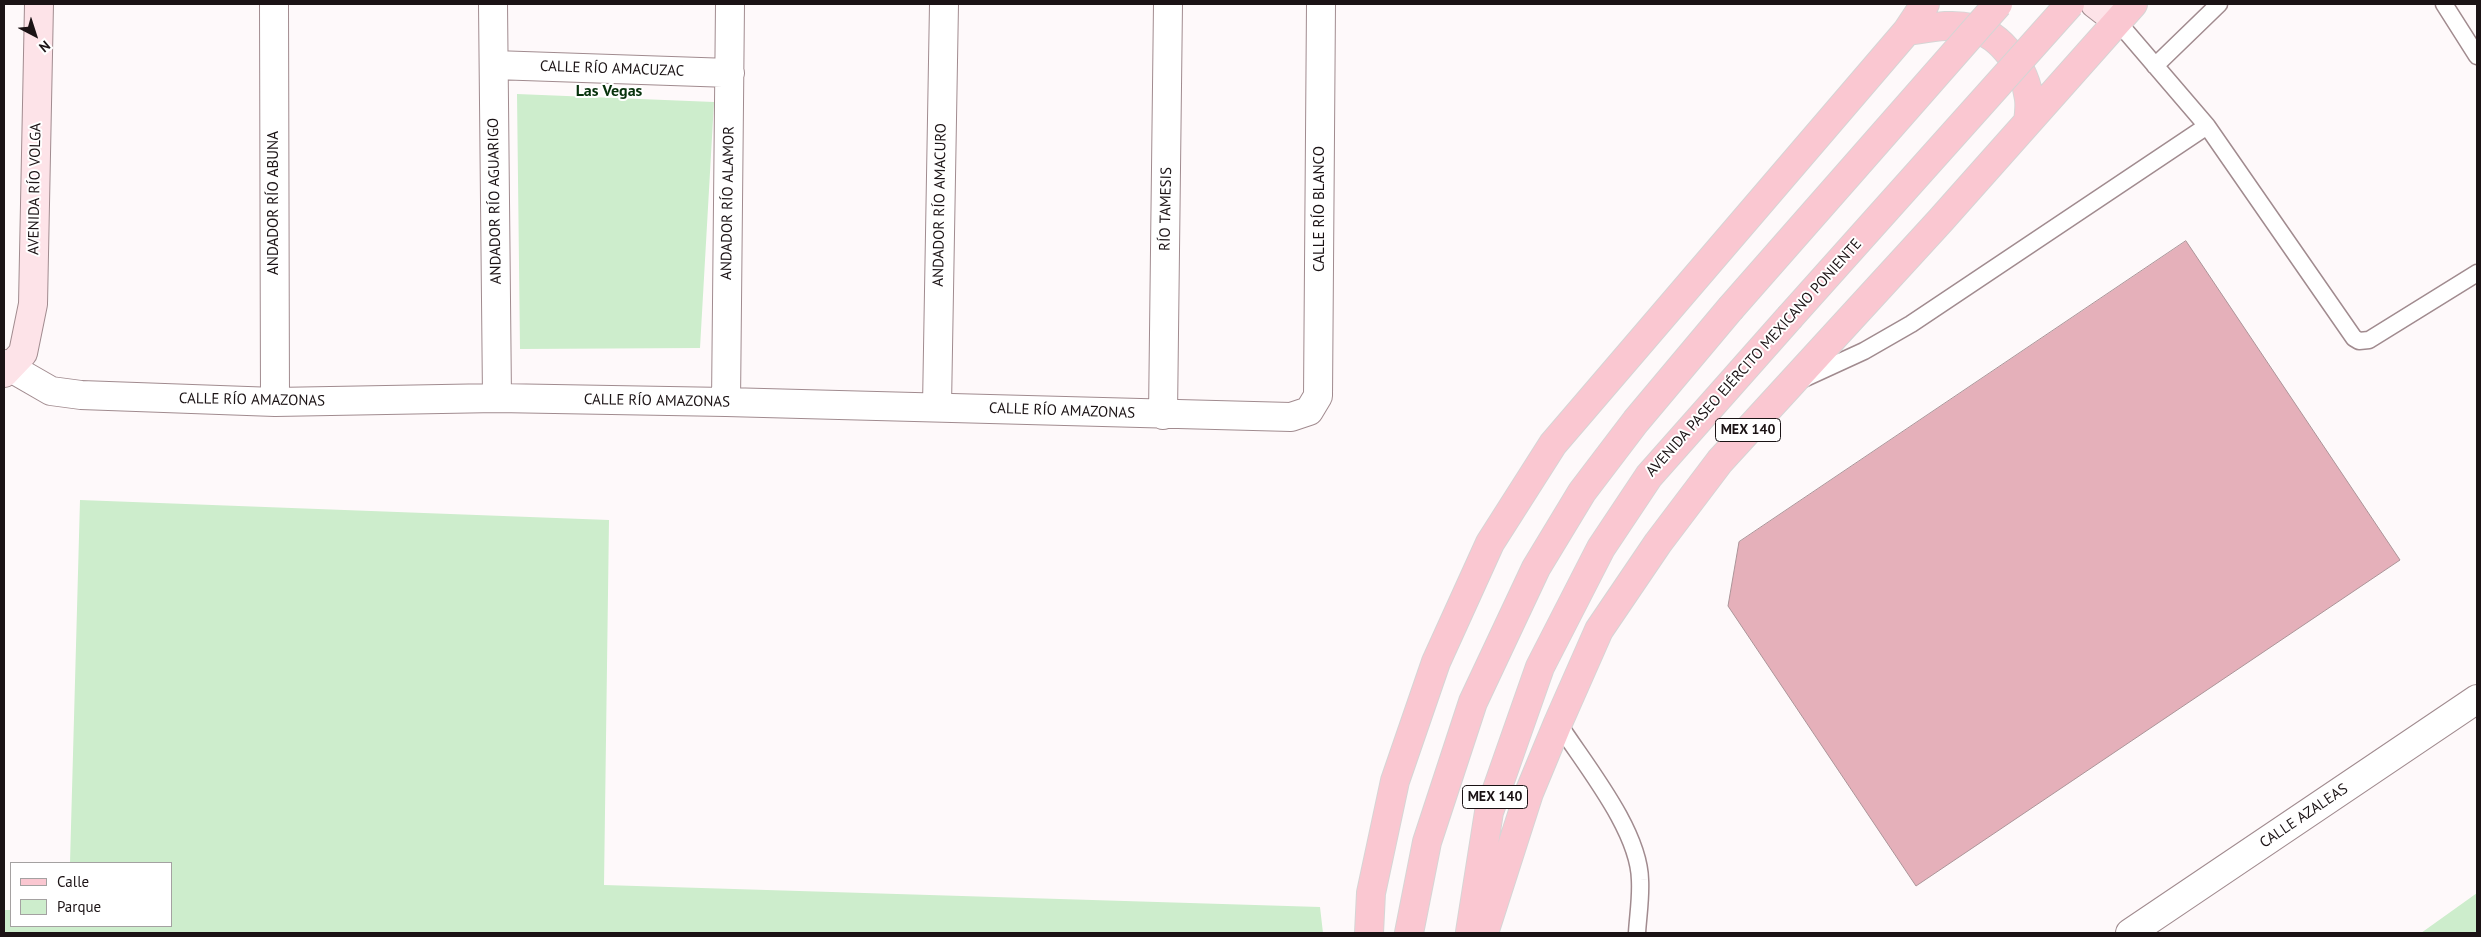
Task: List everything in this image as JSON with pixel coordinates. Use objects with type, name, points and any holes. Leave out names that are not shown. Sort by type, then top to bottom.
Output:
[{"type":"main road","name":"MEX 140","points":[[1409,933],[1427,842],[1473,702],[1536,568],[1582,492],[1636,420],[1736,302],[1998,4]]},
{"type":"main road","name":"AVENIDA PASEO EJÉRCITO MEXICANO PONIENTE","points":[[1470,933],[1490,812],[1540,667],[1601,548],[1649,476],[2070,4]]},
{"type":"main road","points":[[1369,933],[1370,893],[1395,781],[1436,662],[1490,543],[1553,444],[1918,12],[1952,25],[1974,28],[1996,40],[2011,57],[2023,77],[2029,99],[2028,122]]},
{"type":"main road","name":"MEX 140","points":[[1484,933],[1529,793],[1599,630],[1658,543],[1720,461],[2028,122],[2125,12]]},
{"type":"street","name":"AVENIDA RÍO VOLGA","points":[[6,369],[23,353],[33,304],[39,4]]},
{"type":"street","name":"ANDADOR RÍO ABUNA","points":[[274,4],[275,402]]},
{"type":"street","name":"ANDADOR RÍO AGUARIGO","points":[[494,4],[497,398]]},
{"type":"street","name":"ANDADOR RÍO ALAMOR","points":[[726,402],[730,4]]},
{"type":"street","name":"ANDADOR RÍO AMACURO","points":[[937,406],[944,4]]},
{"type":"street","name":"RÍO TAMESIS","points":[[1163,415],[1168,4]]},
{"type":"street","name":"CALLE RÍO BLANCO","points":[[1308,411],[1318,396],[1321,4]]},
{"type":"street","points":[[2095,4],[2125,12]]},
{"type":"street","name":"CALLE RÍO AMACUZAC","points":[[494,65],[730,74]]},
{"type":"street","name":"CALLE RÍO AMAZONAS","points":[[6,369],[51,391],[74,394],[275,402],[497,398],[937,406],[1163,415],[1291,417],[1308,411]]},
{"type":"street","name":"CALLE AZALEAS","points":[[2130,933],[2477,699]]},
{"type":"lane","points":[[2155,66],[2219,4]]},
{"type":"lane","points":[[2444,4],[2477,56]]},
{"type":"lane","points":[[2125,12],[2155,66],[2207,126],[2354,338],[2359,341],[2369,340],[2477,273]]},
{"type":"lane","points":[[1789,385],[1864,351],[1911,324],[2207,126]]},
{"type":"lane","points":[[1558,723],[1613,806],[1632,842],[1640,878],[1637,933]]},
{"type":"green space","points":[[517,94],[714,102],[700,348],[520,349]]},
{"type":"green space","points":[[80,500],[609,520],[604,885],[1320,907],[1323,933],[4,933],[4,910],[10,910],[10,927],[172,927],[172,862],[70,862]]},
{"type":"green space","points":[[2477,893],[2477,933],[2421,933]]},
{"type":"building","points":[[2186,241],[2400,560],[1916,886],[1728,606],[1739,542]]},
{"type":"district","name":"Las Vegas","points":[[609,91]]}]
